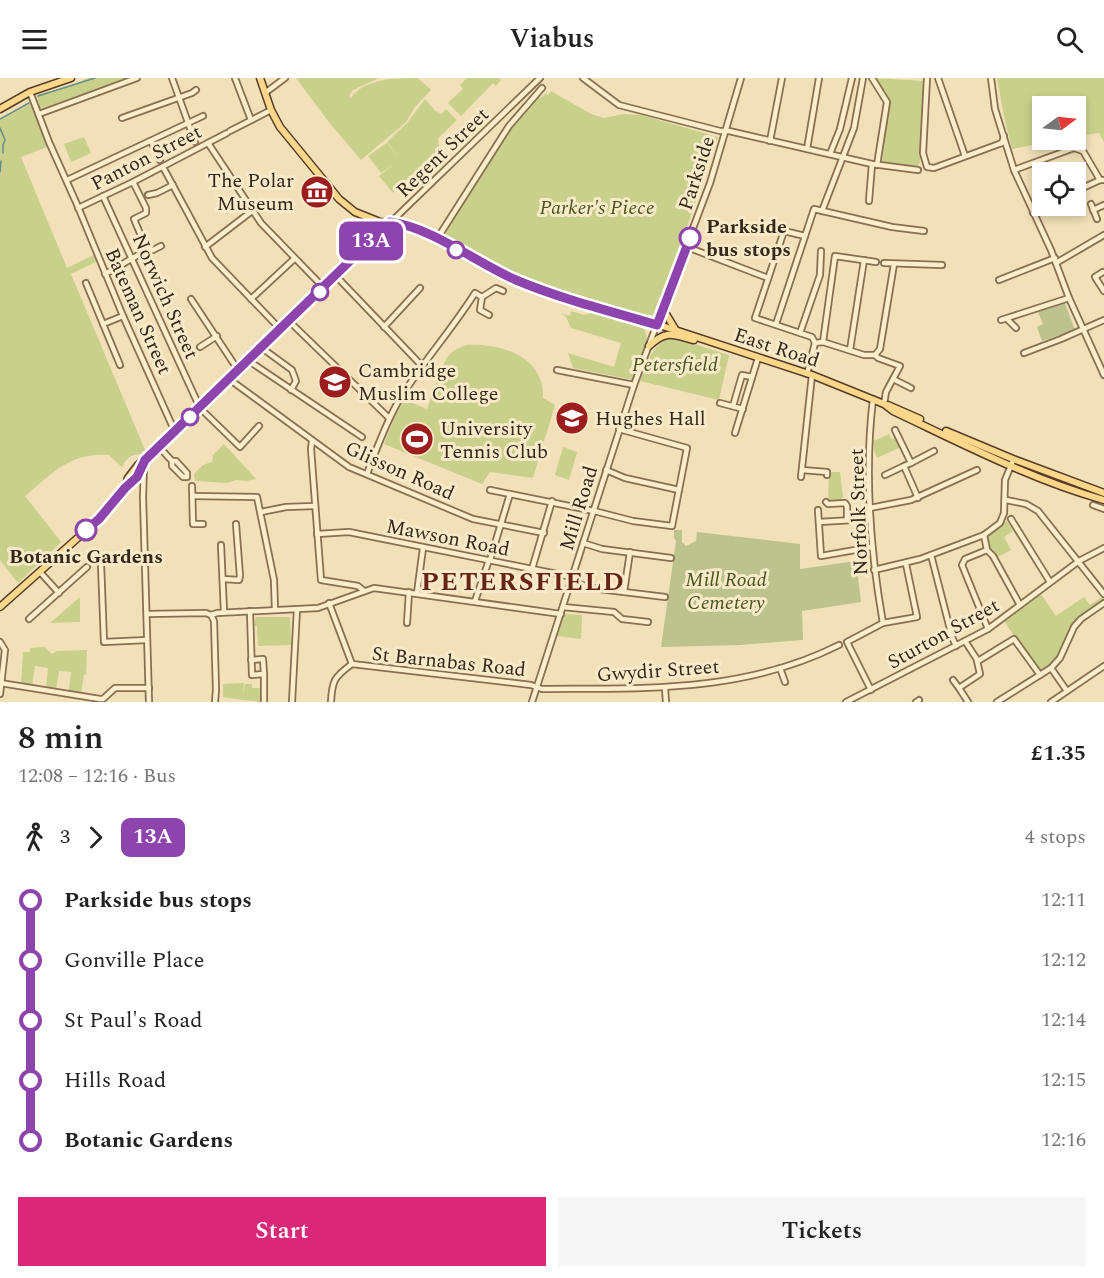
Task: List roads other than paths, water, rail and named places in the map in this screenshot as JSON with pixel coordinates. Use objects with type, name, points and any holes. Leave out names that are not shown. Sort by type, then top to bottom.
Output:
[{"type":"main road","points":[[0,109],[30,92],[70,78]]},
{"type":"main road","name":"East Road","points":[[260,78],[271,110],[285,135],[339,199],[355,212],[380,222],[404,225],[437,239],[523,283],[809,374],[885,404],[893,411],[1085,494],[1104,500]]},
{"type":"main road","points":[[0,607],[99,519],[142,472],[159,447],[290,322],[390,222]]},
{"type":"main road","points":[[663,309],[675,330]]},
{"type":"main road","points":[[649,346],[659,337],[670,334],[707,341]]},
{"type":"main road","name":"East Road","points":[[1013,461],[1104,493]]},
{"type":"main road","points":[[125,488],[132,472],[142,472]]},
{"type":"street","points":[[39,114],[137,78]]},
{"type":"street","points":[[172,78],[195,142]]},
{"type":"street","points":[[235,78],[251,120]]},
{"type":"street","points":[[265,93],[285,78]]},
{"type":"street","name":"Regent Street","points":[[390,222],[540,78]]},
{"type":"street","points":[[583,78],[619,105],[842,158],[918,170]]},
{"type":"street","name":"Parkside","points":[[657,325],[710,183],[741,78]]},
{"type":"street","points":[[770,141],[782,78]]},
{"type":"street","points":[[807,149],[819,78]]},
{"type":"street","points":[[830,154],[840,129],[852,78]]},
{"type":"street","points":[[822,211],[854,128],[863,78]]},
{"type":"street","points":[[869,201],[887,102],[872,78]]},
{"type":"street","points":[[927,78],[923,153],[927,167],[934,168],[1002,142],[1004,136]]},
{"type":"street","points":[[938,78],[965,156]]},
{"type":"street","points":[[991,78],[994,103],[1014,170],[1032,211]]},
{"type":"street","points":[[437,239],[509,126],[542,88]]},
{"type":"street","points":[[122,118],[196,90]]},
{"type":"street","name":"Bateman Street","points":[[30,92],[105,274],[175,432]]},
{"type":"street","name":"Panton Street","points":[[78,208],[163,167],[271,110]]},
{"type":"street","points":[[67,180],[203,116]]},
{"type":"street","points":[[151,141],[160,160]]},
{"type":"street","points":[[208,143],[252,211],[294,259],[324,288]]},
{"type":"street","points":[[1014,170],[1074,148],[1081,149],[1101,180],[1086,187]]},
{"type":"street","points":[[163,167],[205,247],[221,268],[281,330]]},
{"type":"street","points":[[133,182],[146,208],[146,213],[134,219],[134,222],[147,250]]},
{"type":"street","points":[[148,195],[173,185]]},
{"type":"street","name":"Norwich Street","points":[[103,196],[200,408]]},
{"type":"street","points":[[1097,219],[1092,207],[1104,205]]},
{"type":"street","points":[[776,324],[814,209],[892,227],[924,231]]},
{"type":"street","points":[[205,247],[252,211]]},
{"type":"street","points":[[1034,216],[1104,375]]},
{"type":"street","points":[[801,477],[809,374],[815,343],[812,337],[755,318],[784,231],[805,236]]},
{"type":"street","points":[[999,280],[1055,260],[1104,235]]},
{"type":"street","points":[[105,274],[132,257],[161,246]]},
{"type":"street","points":[[687,247],[768,278]]},
{"type":"street","points":[[800,333],[820,275],[821,252]]},
{"type":"street","points":[[823,340],[835,256],[876,262]]},
{"type":"street","points":[[251,299],[294,259]]},
{"type":"street","points":[[850,350],[864,261]]},
{"type":"street","points":[[885,263],[942,265]]},
{"type":"street","points":[[875,355],[880,349],[894,264]]},
{"type":"street","points":[[1103,272],[1095,277],[1104,291]]},
{"type":"street","points":[[336,276],[422,366]]},
{"type":"street","points":[[86,283],[120,365]]},
{"type":"street","points":[[384,327],[420,288]]},
{"type":"street","points":[[489,315],[480,310],[482,297],[496,288],[503,291]]},
{"type":"street","points":[[367,474],[389,418],[422,366],[475,293],[482,297]]},
{"type":"street","points":[[1001,320],[1069,298]]},
{"type":"street","points":[[192,299],[238,370]]},
{"type":"street","points":[[103,324],[123,316]]},
{"type":"street","points":[[1007,318],[1016,328]]},
{"type":"street","points":[[1024,353],[1104,320]]},
{"type":"street","points":[[290,322],[389,418]]},
{"type":"street","name":"Mill Road","points":[[532,702],[619,429],[657,325]]},
{"type":"street","points":[[200,347],[217,336]]},
{"type":"street","points":[[815,343],[823,340],[864,355],[875,355],[900,366],[886,392],[885,404]]},
{"type":"street","points":[[262,348],[292,370],[296,381],[291,390]]},
{"type":"street","points":[[735,433],[758,358]]},
{"type":"street","points":[[249,361],[362,437]]},
{"type":"street","points":[[557,370],[634,385]]},
{"type":"street","points":[[733,406],[742,375],[752,378]]},
{"type":"street","name":"Glisson Road","points":[[229,379],[341,462],[473,519],[544,533]]},
{"type":"street","points":[[893,379],[911,388]]},
{"type":"street","name":"Norfolk Street","points":[[873,399],[869,461],[870,519],[874,570],[883,623]]},
{"type":"street","points":[[720,403],[743,409]]},
{"type":"street","points":[[200,408],[240,447],[259,426]]},
{"type":"street","points":[[490,489],[552,501],[633,521],[672,526],[687,448],[619,429]]},
{"type":"street","points":[[895,430],[911,463]]},
{"type":"street","points":[[312,441],[310,449],[321,580],[358,585],[364,591]]},
{"type":"street","points":[[159,447],[172,461]]},
{"type":"street","points":[[885,475],[934,451]]},
{"type":"street","points":[[874,570],[906,564],[984,535],[994,529],[1003,518],[1006,501],[1005,480],[1013,461]]},
{"type":"street","points":[[904,466],[918,498]]},
{"type":"street","points":[[606,470],[625,478],[680,490]]},
{"type":"street","points":[[802,470],[827,472],[827,475]]},
{"type":"street","points":[[870,508],[918,498],[977,470]]},
{"type":"street","points":[[142,472],[149,702]]},
{"type":"street","points":[[125,488],[132,484],[138,485],[143,497]]},
{"type":"street","points":[[192,486],[193,524],[203,524]]},
{"type":"street","points":[[475,601],[510,494]]},
{"type":"street","points":[[192,496],[257,497],[274,580],[275,610]]},
{"type":"street","points":[[532,569],[552,501]]},
{"type":"street","points":[[1006,501],[1026,504],[1038,511],[1104,594]]},
{"type":"street","points":[[826,502],[828,504],[845,503],[847,520]]},
{"type":"street","points":[[1093,505],[1104,509]]},
{"type":"street","points":[[261,512],[286,507],[315,506]]},
{"type":"street","points":[[818,510],[822,564]]},
{"type":"street","points":[[819,522],[870,519]]},
{"type":"street","points":[[1011,519],[1050,582]]},
{"type":"street","points":[[223,579],[239,580],[240,576],[236,524]]},
{"type":"street","name":"Mawson Road","points":[[317,534],[344,532],[532,569],[572,579],[591,588],[665,597]]},
{"type":"street","points":[[984,535],[987,550],[993,556],[1020,605]]},
{"type":"street","points":[[583,543],[602,549],[671,558]]},
{"type":"street","points":[[221,545],[224,612]]},
{"type":"street","points":[[821,555],[872,547]]},
{"type":"street","points":[[417,593],[423,548]]},
{"type":"street","name":"Sturton Street","points":[[846,702],[988,629],[1078,561],[1104,548]]},
{"type":"street","points":[[987,550],[962,561],[962,565],[988,629]]},
{"type":"street","points":[[624,592],[630,552]]},
{"type":"street","points":[[931,555],[956,646]]},
{"type":"street","points":[[102,564],[104,642],[147,640]]},
{"type":"street","points":[[872,690],[847,642],[883,623],[917,617],[906,564]]},
{"type":"street","points":[[28,619],[87,567]]},
{"type":"street","points":[[40,572],[59,593]]},
{"type":"street","points":[[147,614],[210,614],[318,608],[374,588],[561,614]]},
{"type":"street","points":[[407,623],[410,592]]},
{"type":"street","name":"St Barnabas Road","points":[[329,603],[352,664],[537,687]]},
{"type":"street","points":[[997,702],[1051,668],[1060,658],[1074,627],[1081,619],[1104,603]]},
{"type":"street","points":[[563,607],[614,612],[621,621],[648,622]]},
{"type":"street","points":[[292,702],[297,609]]},
{"type":"street","points":[[250,611],[252,675],[264,674]]},
{"type":"street","points":[[210,614],[214,621],[215,702]]},
{"type":"street","points":[[977,660],[981,660],[1014,639],[1040,675]]},
{"type":"street","points":[[959,688],[980,674],[977,660],[965,641]]},
{"type":"street","points":[[0,642],[2,647],[0,694]]},
{"type":"street","name":"Gwydir Street","points":[[537,687],[626,690],[665,688],[737,679],[807,660],[839,645]]},
{"type":"street","points":[[251,660],[263,659],[264,702]]},
{"type":"street","points":[[331,702],[336,676],[352,664]]},
{"type":"street","points":[[1051,702],[1104,666]]},
{"type":"street","points":[[780,668],[785,682]]},
{"type":"street","points":[[1051,668],[1066,691]]},
{"type":"street","points":[[954,680],[968,702]]},
{"type":"street","points":[[1,683],[100,699],[104,699],[115,688],[148,688]]},
{"type":"street","points":[[665,688],[666,702]]},
{"type":"waterway","points":[[38,96],[95,78]]},
{"type":"waterway","points":[[0,119],[29,103]]},
{"type":"waterway","points":[[0,128],[5,140],[3,153]]},
{"type":"waterway","points":[[0,172],[1,161]]},
{"type":"place","name":"The Polar Museum","points":[[317,192]]},
{"type":"place","name":"Parkside bus stops","points":[[690,238]]},
{"type":"place","name":"Cambridge Muslim College","points":[[335,382]]},
{"type":"place","name":"Hughes Hall","points":[[572,418]]},
{"type":"place","name":"University Tennis Club","points":[[417,439]]},
{"type":"place","name":"Botanic Gardens","points":[[86,530]]},
{"type":"district","name":"PETERSFIELD","points":[[523,581]]},
{"type":"park label","name":"Parker's Piece","points":[[597,207]]},
{"type":"park label","name":"Petersfield","points":[[675,364]]},
{"type":"park label","name":"Mill Road Cemetery","points":[[726,590]]}]
